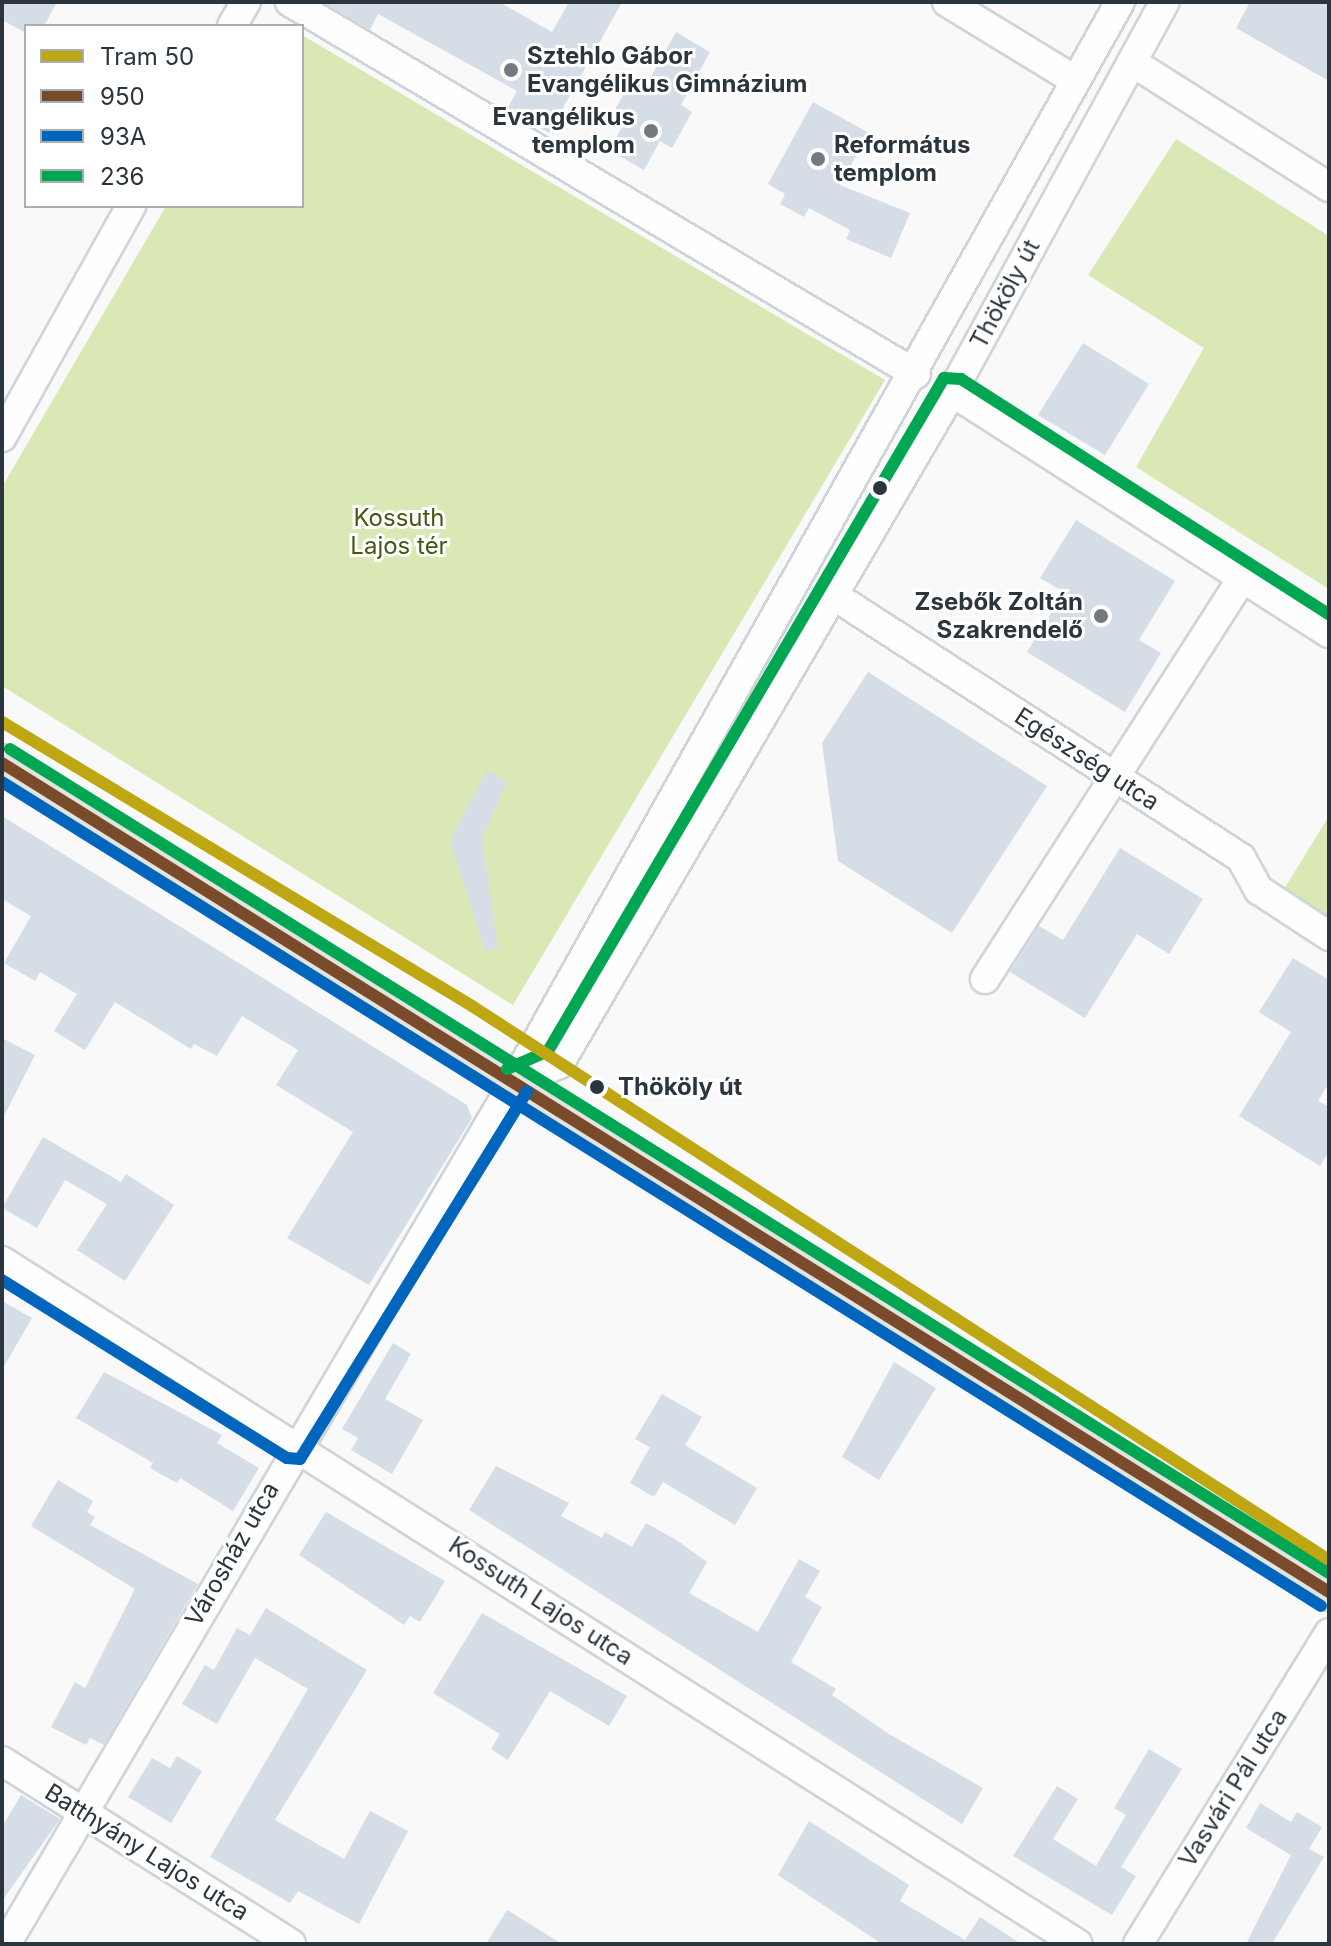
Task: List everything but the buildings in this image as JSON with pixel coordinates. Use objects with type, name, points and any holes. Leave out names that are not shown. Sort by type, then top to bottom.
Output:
[{"type":"main road","points":[[2,763],[1329,1592]]},
{"type":"street","points":[[233,24],[246,2]]},
{"type":"street","points":[[290,2],[916,374]]},
{"type":"street","points":[[947,2],[1075,80]]},
{"type":"street","name":"Thököly út","points":[[513,1084],[916,374],[1120,2]]},
{"type":"street","name":"Thököly út","points":[[513,1084],[559,1064],[952,392],[1165,2]]},
{"type":"street","points":[[1132,62],[1329,187]]},
{"type":"street","points":[[2,437],[130,208]]},
{"type":"street","points":[[952,392],[1329,633]]},
{"type":"street","points":[[985,979],[1242,578]]},
{"type":"street","name":"Egészség utca","points":[[833,595],[1114,778],[1246,849],[1259,890],[1329,936]]},
{"type":"street","points":[[617,898],[646,915]]},
{"type":"street","name":"Városház utca","points":[[6,1944],[295,1444],[513,1084]]},
{"type":"street","name":"Kossuth Lajos utca","points":[[2,1261],[295,1444],[1078,1944]]},
{"type":"street","name":"Vasvári Pál utca","points":[[1138,1944],[1329,1633]]},
{"type":"street","name":"Batthyány Lajos utca","points":[[2,1761],[291,1944]]},
{"type":"green space","name":"Kossuth Lajos tér","points":[[304,36],[885,380],[513,1005],[2,686],[2,487],[165,208],[304,208]]},
{"type":"green space","points":[[1176,139],[1329,236],[1329,589],[1136,467],[1204,348],[1088,275]]},
{"type":"green space","points":[[1329,816],[1329,919],[1284,889]]},
{"type":"tram line","name":"50","points":[[2,722],[472,1006],[1329,1560]]},
{"type":"transit line","name":"236","points":[[507,1069],[548,1051],[944,378],[961,379],[1329,614]]},
{"type":"transit line","name":"236","points":[[10,749],[1329,1573]]},
{"type":"transit line","name":"950","points":[[2,763],[1329,1592]]},
{"type":"transit line","name":"93A","points":[[2,782],[1321,1606]]},
{"type":"transit line","name":"93A","points":[[2,1280],[287,1458],[300,1459],[527,1092]]},
{"type":"place","name":"Sztehlo Gábor Evangélikus Gimnázium","points":[[511,70]]},
{"type":"place","name":"Evangélikus templom","points":[[651,131]]},
{"type":"place","name":"Református templom","points":[[818,159]]},
{"type":"place","name":"Zsebők Zoltán Szakrendelő","points":[[1101,616]]},
{"type":"place","name":"Thököly út","points":[[597,1087]]}]
